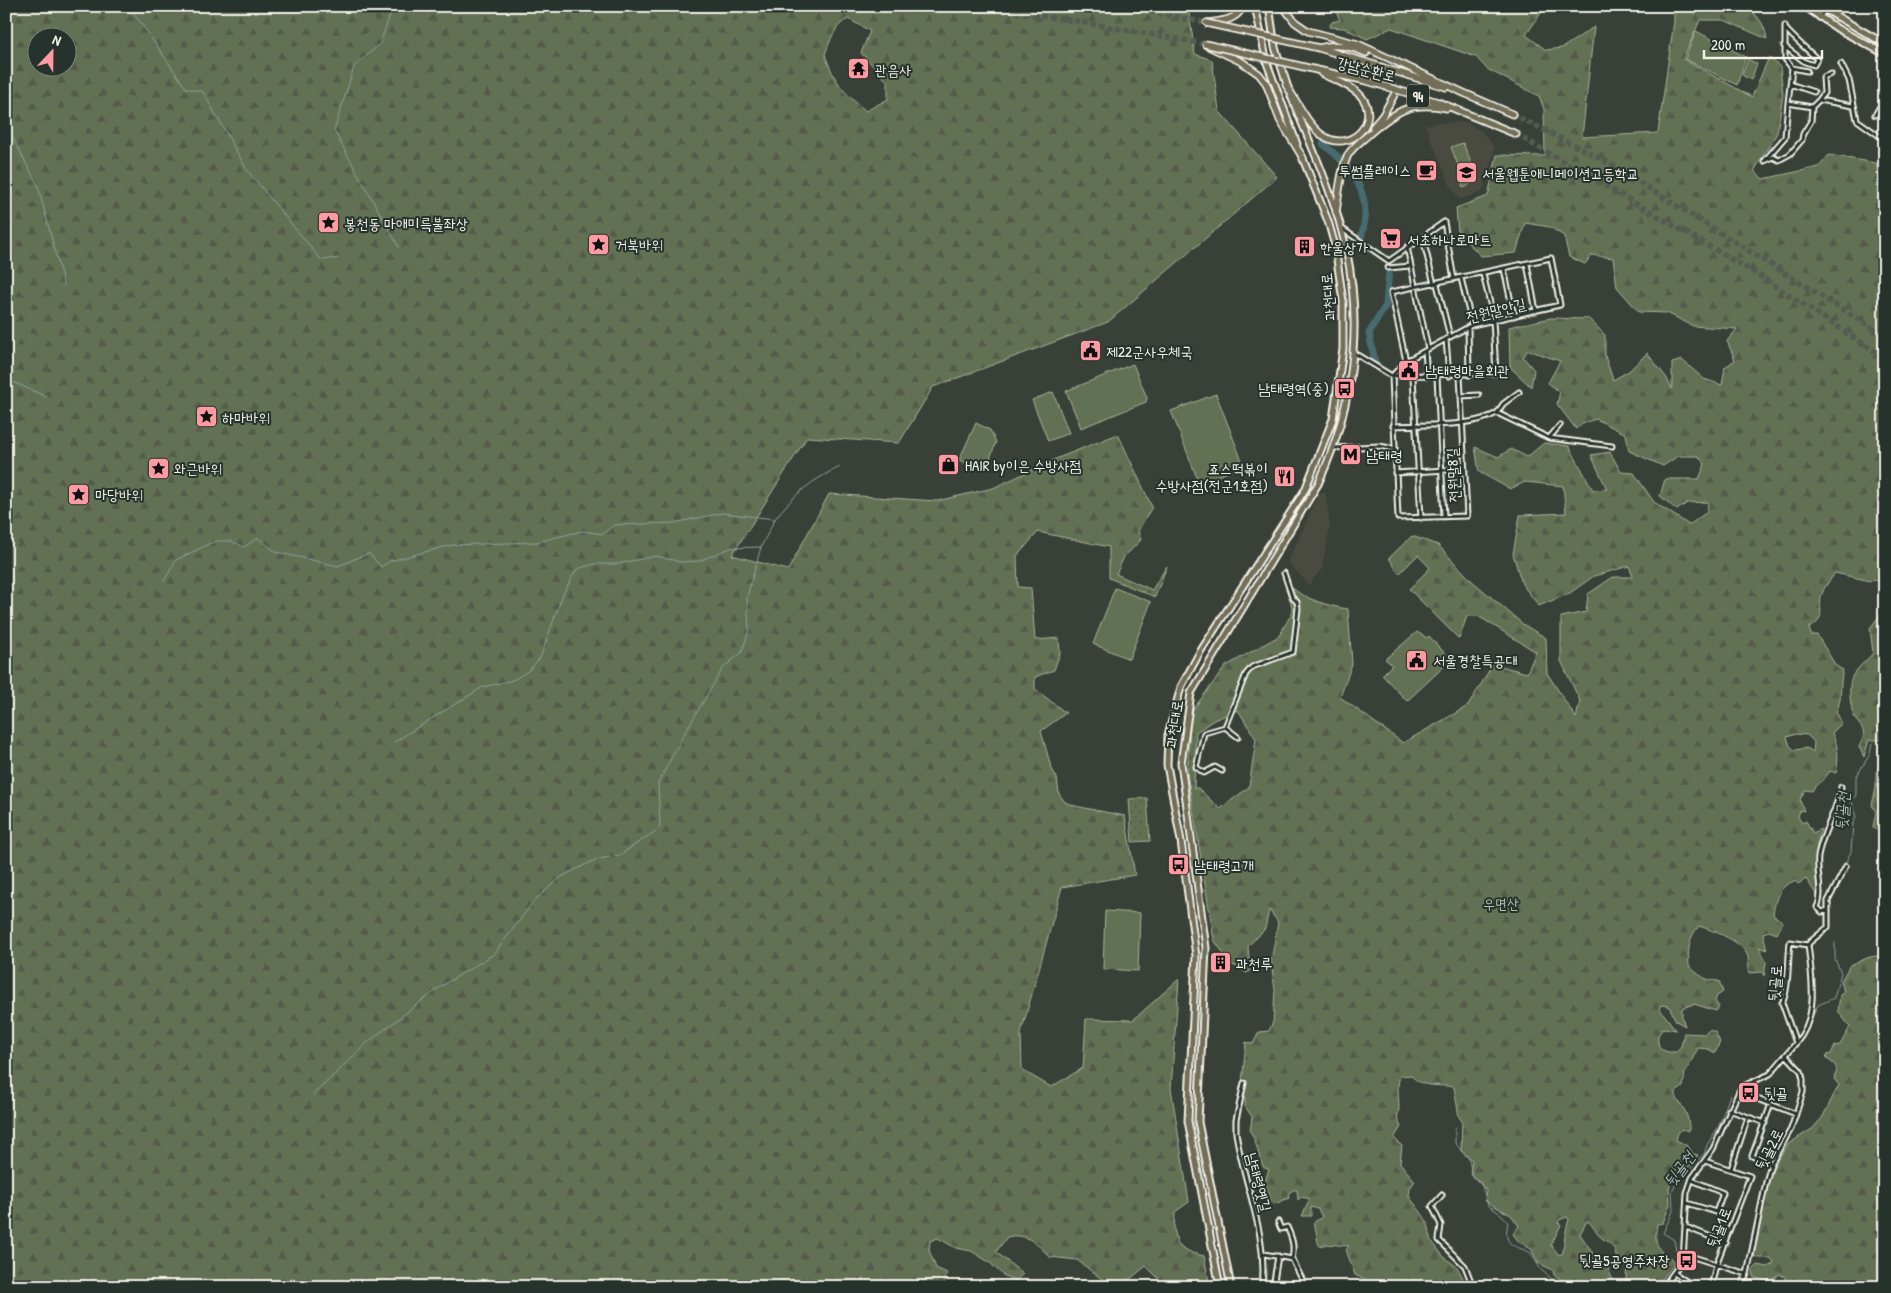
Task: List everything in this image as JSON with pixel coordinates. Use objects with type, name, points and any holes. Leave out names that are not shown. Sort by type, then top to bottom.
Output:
[{"type":"highway","name":"강남순환로","points":[[1243,6],[1239,14],[1231,19],[1206,23],[1319,48],[1466,94],[1512,114]]},
{"type":"highway","points":[[1283,6],[1295,22],[1308,30],[1358,44],[1466,94]]},
{"type":"highway","name":"강남순환로","points":[[1303,158],[1280,120],[1266,83],[1250,67],[1204,44],[1401,90],[1464,112],[1516,134]]},
{"type":"highway","points":[[1319,48],[1329,45],[1347,46],[1366,53]]},
{"type":"highway","points":[[1286,85],[1314,128],[1333,141],[1350,140],[1365,124],[1367,111],[1364,102],[1356,92],[1317,70]]},
{"type":"highway","points":[[1336,212],[1341,176],[1348,156],[1384,115],[1394,95]]},
{"type":"highway","points":[[1355,147],[1391,116],[1404,108],[1428,105],[1464,112]]},
{"type":"main road","name":"과천대로","points":[[1220,1287],[1188,1121],[1196,956],[1181,841],[1167,765],[1168,735],[1181,687],[1200,652],[1305,490],[1333,419],[1343,350],[1343,301],[1335,246],[1328,221],[1285,117],[1267,63],[1255,6]]},
{"type":"main road","name":"과천대로","points":[[1231,1287],[1198,1122],[1206,948],[1181,763],[1190,693],[1318,484],[1334,448],[1349,391],[1354,353],[1353,282],[1341,228],[1286,85],[1275,47],[1269,6]]},
{"type":"main road","points":[[1804,6],[1819,18],[1885,54]]},
{"type":"main road","points":[[1819,6],[1826,8],[1885,44]]},
{"type":"main road","points":[[1328,221],[1339,220]]},
{"type":"main road","points":[[1343,350],[1354,353]]},
{"type":"main road","points":[[1265,552],[1274,558]]},
{"type":"street","points":[[1787,6],[1792,8]]},
{"type":"street","points":[[1819,18],[1826,8]]},
{"type":"street","points":[[1784,46],[1805,62],[1814,65],[1816,59],[1807,48],[1797,42],[1785,27],[1784,46],[1785,59],[1792,68],[1807,71]]},
{"type":"street","points":[[1842,64],[1849,80],[1857,120],[1885,140]]},
{"type":"street","points":[[1792,68],[1785,137],[1764,162],[1773,157],[1779,160],[1798,147],[1811,121],[1812,107],[1824,93],[1823,77],[1831,74]]},
{"type":"street","points":[[1790,84],[1814,92]]},
{"type":"street","points":[[1875,115],[1885,98]]},
{"type":"street","points":[[1819,100],[1853,106]]},
{"type":"street","points":[[1788,103],[1812,107]]},
{"type":"street","points":[[1341,228],[1389,261],[1407,247],[1423,239],[1444,222],[1454,279]]},
{"type":"street","points":[[1423,239],[1448,338],[1449,376]]},
{"type":"street","points":[[1407,247],[1426,350],[1427,376]]},
{"type":"street","name":"전원말안길","points":[[1392,376],[1406,361],[1470,326],[1560,305],[1551,258],[1527,264]]},
{"type":"street","points":[[1406,361],[1391,292],[1415,289],[1527,264],[1536,311]]},
{"type":"street","points":[[1388,268],[1410,266]]},
{"type":"street","points":[[1504,269],[1514,316]]},
{"type":"street","points":[[1354,353],[1392,376],[1449,376],[1496,373],[1493,320],[1483,274]]},
{"type":"street","points":[[1461,278],[1470,326],[1469,375]]},
{"type":"street","name":"전원말8길","points":[[1444,517],[1467,516],[1460,375]]},
{"type":"street","points":[[1392,376],[1398,518],[1444,517],[1437,376]]},
{"type":"street","points":[[1413,377],[1421,518]]},
{"type":"street","points":[[1393,426],[1487,419],[1497,413],[1503,404],[1519,392]]},
{"type":"street","points":[[1460,396],[1479,395]]},
{"type":"street","points":[[1497,413],[1549,438],[1612,446]]},
{"type":"street","points":[[1549,438],[1560,425]]},
{"type":"street","points":[[1334,448],[1380,446],[1394,450]]},
{"type":"street","points":[[1395,472],[1464,469]]},
{"type":"street","points":[[1284,573],[1292,597],[1303,606]]},
{"type":"street","points":[[1225,727],[1246,674],[1252,667],[1293,652],[1297,602]]},
{"type":"street","points":[[1225,727],[1238,737]]},
{"type":"street","points":[[1222,771],[1215,766],[1204,773],[1196,767],[1204,732],[1225,727]]},
{"type":"street","points":[[1828,910],[1822,912],[1817,907],[1820,901],[1817,860],[1823,839],[1838,805],[1841,787]]},
{"type":"street","points":[[1662,1287],[1680,1267],[1684,1254],[1687,1203],[1692,1180],[1719,1136],[1729,1110],[1741,1087],[1770,1074],[1802,1035],[1812,1013],[1812,975],[1808,945],[1828,927],[1828,901],[1846,866]]},
{"type":"street","name":"뒷골로","points":[[1796,1042],[1782,1003],[1786,996],[1786,973],[1790,942],[1808,945]]},
{"type":"street","name":"뒷골2로","points":[[1741,1287],[1747,1274],[1771,1164],[1788,1135],[1802,1092],[1803,1079],[1801,1071],[1786,1055]]},
{"type":"street","name":"남태령옛길","points":[[1244,1083],[1236,1120],[1236,1133],[1257,1214],[1264,1254],[1262,1287]]},
{"type":"street","points":[[1739,1092],[1796,1114]]},
{"type":"street","points":[[1771,1104],[1752,1156],[1771,1164]]},
{"type":"street","points":[[1729,1110],[1764,1123]]},
{"type":"street","points":[[1705,1161],[1731,1169],[1748,1117]]},
{"type":"street","name":"뒷골1로","points":[[1711,1287],[1716,1265],[1750,1176],[1731,1169]]},
{"type":"street","points":[[1687,1203],[1716,1212],[1724,1193],[1692,1180]]},
{"type":"street","points":[[1442,1195],[1432,1206],[1440,1225],[1439,1240],[1465,1266],[1472,1284],[1477,1287]]},
{"type":"street","points":[[1278,1222],[1281,1229],[1287,1227],[1291,1236],[1294,1248],[1292,1259],[1306,1287]]},
{"type":"street","points":[[1686,1227],[1726,1243]]},
{"type":"street","points":[[1264,1254],[1292,1259]]},
{"type":"street","points":[[1684,1254],[1747,1274]]},
{"type":"street","points":[[1278,1256],[1274,1281],[1287,1283],[1287,1287]]},
{"type":"street","points":[[1674,1273],[1694,1287]]},
{"type":"shaded area","name":"서울웹툰애니메이션고등학교","points":[[1467,122],[1482,132],[1495,148],[1482,192],[1460,199],[1451,187],[1425,125]]},
{"type":"shaded area","points":[[1325,492],[1330,526],[1322,568],[1309,585],[1288,562],[1319,493]]},
{"type":"green space","points":[[6,6],[1188,6],[1195,54],[1212,60],[1219,111],[1277,177],[1108,322],[933,387],[899,443],[807,437],[732,555],[788,570],[829,494],[937,501],[993,488],[1058,458],[1118,434],[1152,507],[1138,531],[1141,540],[1124,557],[1116,574],[1152,590],[1167,566],[1155,597],[1109,578],[1109,547],[1038,532],[1017,556],[1018,587],[1031,588],[1035,640],[1059,638],[1060,653],[1054,670],[1035,677],[1035,689],[1066,713],[1041,731],[1051,767],[1057,778],[1059,794],[1065,802],[1075,806],[1125,816],[1135,875],[1062,887],[1021,1033],[1022,1070],[1051,1087],[1083,1068],[1086,1019],[1133,1020],[1179,979],[1171,1088],[1189,1202],[1175,1212],[1174,1229],[1178,1245],[1192,1253],[1204,1256],[1210,1287],[1167,1287],[1146,1266],[1130,1279],[1119,1284],[1107,1283],[1077,1260],[1050,1257],[1031,1240],[1014,1236],[1007,1237],[996,1252],[1023,1274],[1015,1281],[1003,1275],[989,1262],[971,1251],[956,1248],[938,1238],[930,1241],[929,1250],[936,1268],[947,1273],[943,1287],[6,1287]],"holes":[[[848,19],[870,31],[861,53],[888,82],[888,99],[866,111],[836,80],[825,54],[836,29],[843,21]]]},
{"type":"green space","name":"우면산","points":[[1334,6],[1546,6],[1526,35],[1546,50],[1562,48],[1594,27],[1582,137],[1658,133],[1674,21],[1674,6],[1743,6],[1760,20],[1767,39],[1724,20],[1700,20],[1683,59],[1752,97],[1769,57],[1780,67],[1783,95],[1777,133],[1754,171],[1763,179],[1819,167],[1829,155],[1876,163],[1885,208],[1885,579],[1870,581],[1835,573],[1822,594],[1820,617],[1815,625],[1809,628],[1811,635],[1817,635],[1836,666],[1843,670],[1836,712],[1842,723],[1832,733],[1838,753],[1836,773],[1830,771],[1812,791],[1805,790],[1800,800],[1804,811],[1800,810],[1798,817],[1802,823],[1806,821],[1813,833],[1821,829],[1818,837],[1815,862],[1818,897],[1806,879],[1798,884],[1795,881],[1790,883],[1779,894],[1773,915],[1783,922],[1777,934],[1769,931],[1763,933],[1767,950],[1759,947],[1766,962],[1764,976],[1762,972],[1749,973],[1748,957],[1745,951],[1734,941],[1699,926],[1690,944],[1689,966],[1706,979],[1719,981],[1723,992],[1717,996],[1715,1001],[1719,1007],[1716,1011],[1694,1004],[1682,1008],[1685,1026],[1676,1021],[1669,1006],[1661,1005],[1659,1008],[1676,1030],[1664,1028],[1661,1031],[1658,1038],[1660,1049],[1676,1052],[1681,1046],[1684,1033],[1705,1034],[1709,1030],[1715,1032],[1720,1042],[1715,1053],[1708,1049],[1698,1048],[1685,1073],[1683,1087],[1676,1092],[1676,1099],[1688,1118],[1689,1131],[1682,1129],[1678,1133],[1676,1140],[1688,1146],[1693,1154],[1698,1155],[1694,1162],[1671,1182],[1669,1189],[1670,1204],[1663,1223],[1657,1224],[1656,1241],[1663,1253],[1673,1259],[1674,1264],[1656,1287],[1629,1287],[1626,1280],[1627,1263],[1616,1257],[1614,1248],[1587,1221],[1580,1234],[1600,1264],[1607,1265],[1615,1287],[1573,1287],[1554,1275],[1553,1270],[1538,1263],[1531,1248],[1519,1242],[1513,1234],[1519,1226],[1511,1215],[1485,1201],[1486,1190],[1470,1173],[1472,1160],[1461,1151],[1462,1121],[1459,1117],[1454,1087],[1425,1084],[1411,1075],[1400,1076],[1397,1118],[1401,1127],[1394,1138],[1402,1146],[1400,1163],[1415,1181],[1410,1188],[1409,1196],[1429,1226],[1430,1239],[1443,1256],[1457,1267],[1468,1287],[1367,1287],[1368,1281],[1355,1275],[1346,1250],[1349,1246],[1326,1244],[1320,1247],[1313,1223],[1322,1217],[1318,1209],[1311,1207],[1311,1216],[1302,1216],[1310,1199],[1301,1197],[1298,1200],[1297,1190],[1293,1190],[1288,1194],[1289,1198],[1275,1204],[1271,1202],[1265,1181],[1269,1169],[1264,1168],[1250,1131],[1252,1117],[1245,1106],[1245,1097],[1241,1093],[1246,1042],[1253,1044],[1259,1032],[1269,1031],[1273,1022],[1275,990],[1271,962],[1278,922],[1269,910],[1265,929],[1248,946],[1249,959],[1260,962],[1247,973],[1231,964],[1214,940],[1187,772],[1191,712],[1226,666],[1279,636],[1293,611],[1288,592],[1291,587],[1304,596],[1318,602],[1348,609],[1352,664],[1340,697],[1403,743],[1468,706],[1493,664],[1527,673],[1536,652],[1478,616],[1467,616],[1459,639],[1409,589],[1430,568],[1418,555],[1399,574],[1389,558],[1412,536],[1438,545],[1471,580],[1524,625],[1546,638],[1547,673],[1576,718],[1580,701],[1561,661],[1561,617],[1586,612],[1588,594],[1613,577],[1633,577],[1629,566],[1594,576],[1570,593],[1539,606],[1522,584],[1513,554],[1520,515],[1566,513],[1563,486],[1525,482],[1510,489],[1479,472],[1475,447],[1498,457],[1511,449],[1527,457],[1544,443],[1569,446],[1593,490],[1607,489],[1591,455],[1610,452],[1621,472],[1634,473],[1654,502],[1689,525],[1707,512],[1708,502],[1687,503],[1677,510],[1660,496],[1665,479],[1699,479],[1705,464],[1698,456],[1678,456],[1663,466],[1629,451],[1626,434],[1596,419],[1583,423],[1576,429],[1557,404],[1560,392],[1548,383],[1560,361],[1528,350],[1523,357],[1534,370],[1531,387],[1510,367],[1509,327],[1551,318],[1589,319],[1605,335],[1605,356],[1613,380],[1629,371],[1647,353],[1666,377],[1672,389],[1672,363],[1682,360],[1704,379],[1722,385],[1725,367],[1735,360],[1727,341],[1737,329],[1693,326],[1667,313],[1639,312],[1617,287],[1613,258],[1592,255],[1585,264],[1569,257],[1564,236],[1550,227],[1525,223],[1516,253],[1481,256],[1458,233],[1456,208],[1488,196],[1497,155],[1545,156],[1544,109],[1539,96],[1487,69],[1476,57],[1391,28],[1367,39],[1344,28],[1329,27],[1332,22],[1340,20]],"holes":[[[1238,710],[1256,739],[1249,787],[1220,809],[1198,788],[1194,788],[1196,732],[1214,720]],[[1796,734],[1807,735],[1814,742],[1813,752],[1807,748],[1795,750],[1790,746],[1787,737]],[[1567,1217],[1569,1220],[1563,1253],[1559,1255],[1551,1245],[1561,1225],[1558,1222]]]},
{"type":"green space","points":[[1696,31],[1746,57],[1737,85],[1685,59]]},
{"type":"green space","points":[[1748,59],[1757,64],[1751,80],[1742,75]]},
{"type":"green space","points":[[1463,143],[1477,178],[1465,188],[1462,186],[1464,181],[1451,147]]},
{"type":"green space","points":[[1133,364],[1147,398],[1146,402],[1081,428],[1066,391]]},
{"type":"green space","points":[[1053,392],[1069,433],[1048,441],[1032,400]]},
{"type":"green space","points":[[1216,394],[1244,466],[1199,483],[1171,411]]},
{"type":"green space","points":[[976,423],[990,430],[996,442],[988,464],[977,468],[959,460]]},
{"type":"green space","points":[[1115,588],[1151,602],[1129,659],[1093,644]]},
{"type":"green space","points":[[1885,604],[1885,736],[1881,740],[1869,740],[1864,757],[1859,747],[1863,732],[1853,712],[1850,685],[1854,674],[1873,653],[1870,628],[1883,611]]},
{"type":"green space","points":[[1417,632],[1427,638],[1429,636],[1451,660],[1407,701],[1382,675],[1392,665],[1385,659]]},
{"type":"green space","points":[[1885,760],[1885,785],[1881,786],[1879,792],[1885,799],[1885,836],[1873,827],[1876,812],[1872,805],[1876,788],[1876,772]]},
{"type":"green space","points":[[1147,798],[1150,841],[1132,842],[1129,799]]},
{"type":"green space","points":[[1105,911],[1140,913],[1138,971],[1103,969]]},
{"type":"green space","points":[[1885,955],[1885,1287],[1784,1287],[1785,1277],[1779,1274],[1775,1279],[1763,1281],[1753,1277],[1753,1270],[1758,1265],[1768,1267],[1774,1263],[1771,1258],[1754,1256],[1770,1172],[1788,1144],[1812,1129],[1822,1118],[1839,1085],[1834,1079],[1837,1070],[1835,1065],[1826,1058],[1827,1055],[1831,1054],[1835,1046],[1840,1045],[1850,1027],[1838,1011],[1840,995],[1844,992],[1841,981],[1850,965],[1870,957]]},
{"type":"waterway","points":[[129,6],[186,88],[203,92],[247,170],[321,260],[339,258]]},
{"type":"waterway","points":[[393,6],[380,44],[354,67],[334,131],[399,247]]},
{"type":"waterway","points":[[6,125],[38,186],[64,286]]},
{"type":"waterway","points":[[1323,144],[1352,173],[1363,196],[1365,209],[1361,237]]},
{"type":"waterway","points":[[1375,362],[1369,333],[1386,305],[1389,270]]},
{"type":"waterway","points":[[6,379],[47,397]]},
{"type":"waterway","points":[[164,581],[176,560],[215,541],[231,541],[244,547],[258,538],[276,552],[338,566],[369,553],[381,567],[390,561],[452,545],[537,542],[582,531],[603,534],[614,525],[673,523],[722,513],[775,519],[804,488],[840,467]]},
{"type":"waterway","points":[[313,1095],[368,1042],[440,987],[494,954],[534,901],[561,877],[595,860],[620,855],[660,828],[658,783],[723,668],[742,652],[749,630],[747,597],[761,547],[775,519]]},
{"type":"waterway","points":[[394,742],[483,687],[513,680],[528,671],[540,658],[563,594],[577,569],[594,564],[617,564],[656,556],[681,562],[699,561],[730,548],[761,547]]},
{"type":"waterway","name":"뒷골천","points":[[1825,908],[1827,898],[1851,852],[1853,823],[1856,818],[1852,802],[1856,795],[1856,777],[1870,754],[1872,743]]},
{"type":"waterway","name":"뒷골천","points":[[1802,1037],[1818,1005],[1834,998],[1841,973],[1835,959],[1835,943]]},
{"type":"waterway","name":"뒷골천","points":[[1677,1255],[1674,1240],[1663,1233],[1673,1211],[1672,1192],[1676,1184],[1704,1154],[1707,1145],[1719,1126],[1730,1095]]},
{"type":"waterway","points":[[1455,1127],[1455,1143],[1469,1159],[1472,1176],[1481,1183],[1488,1205],[1502,1215],[1508,1223],[1507,1237],[1509,1241],[1516,1247],[1531,1253],[1541,1270],[1562,1287]]},
{"type":"tunnel","points":[[973,6],[1076,21],[1205,44]]},
{"type":"tunnel","points":[[1124,6],[1206,23]]},
{"type":"tunnel","points":[[1366,53],[1387,69],[1393,80],[1394,93]]},
{"type":"tunnel","points":[[1512,114],[1602,159],[1885,336]]},
{"type":"tunnel","points":[[1516,134],[1757,274],[1885,358]]},
{"type":"place","name":"관음사","points":[[859,69]]},
{"type":"place","name":"투썸플레이스","points":[[1427,170]]},
{"type":"place","name":"서울웹툰애니메이션고등학교","points":[[1466,173]]},
{"type":"place","name":"봉천동 마애미륵불좌상","points":[[328,223]]},
{"type":"place","name":"서초하나로마트","points":[[1391,239]]},
{"type":"place","name":"거북바위","points":[[599,244]]},
{"type":"place","name":"한울상가","points":[[1304,247]]},
{"type":"place","name":"제22군사우체국","points":[[1090,351]]},
{"type":"place","name":"남태령마을회관","points":[[1409,370]]},
{"type":"place","name":"남태령역(중)","points":[[1345,388]]},
{"type":"place","name":"하마바위","points":[[206,417]]},
{"type":"place","name":"남태령","points":[[1350,455]]},
{"type":"place","name":"HAIR by이은 수방사점","points":[[949,465]]},
{"type":"place","name":"와근바위","points":[[158,468]]},
{"type":"place","name":"죠스떡볶이 수방사점(전군1호점)","points":[[1284,477]]},
{"type":"place","name":"마당바위","points":[[79,494]]},
{"type":"place","name":"서울경찰특공대","points":[[1417,660]]},
{"type":"place","name":"남태령고개","points":[[1178,865]]},
{"type":"place","name":"과천루","points":[[1220,963]]},
{"type":"place","name":"뒷골","points":[[1748,1093]]},
{"type":"place","name":"뒷골5공영주차장","points":[[1686,1260]]}]
